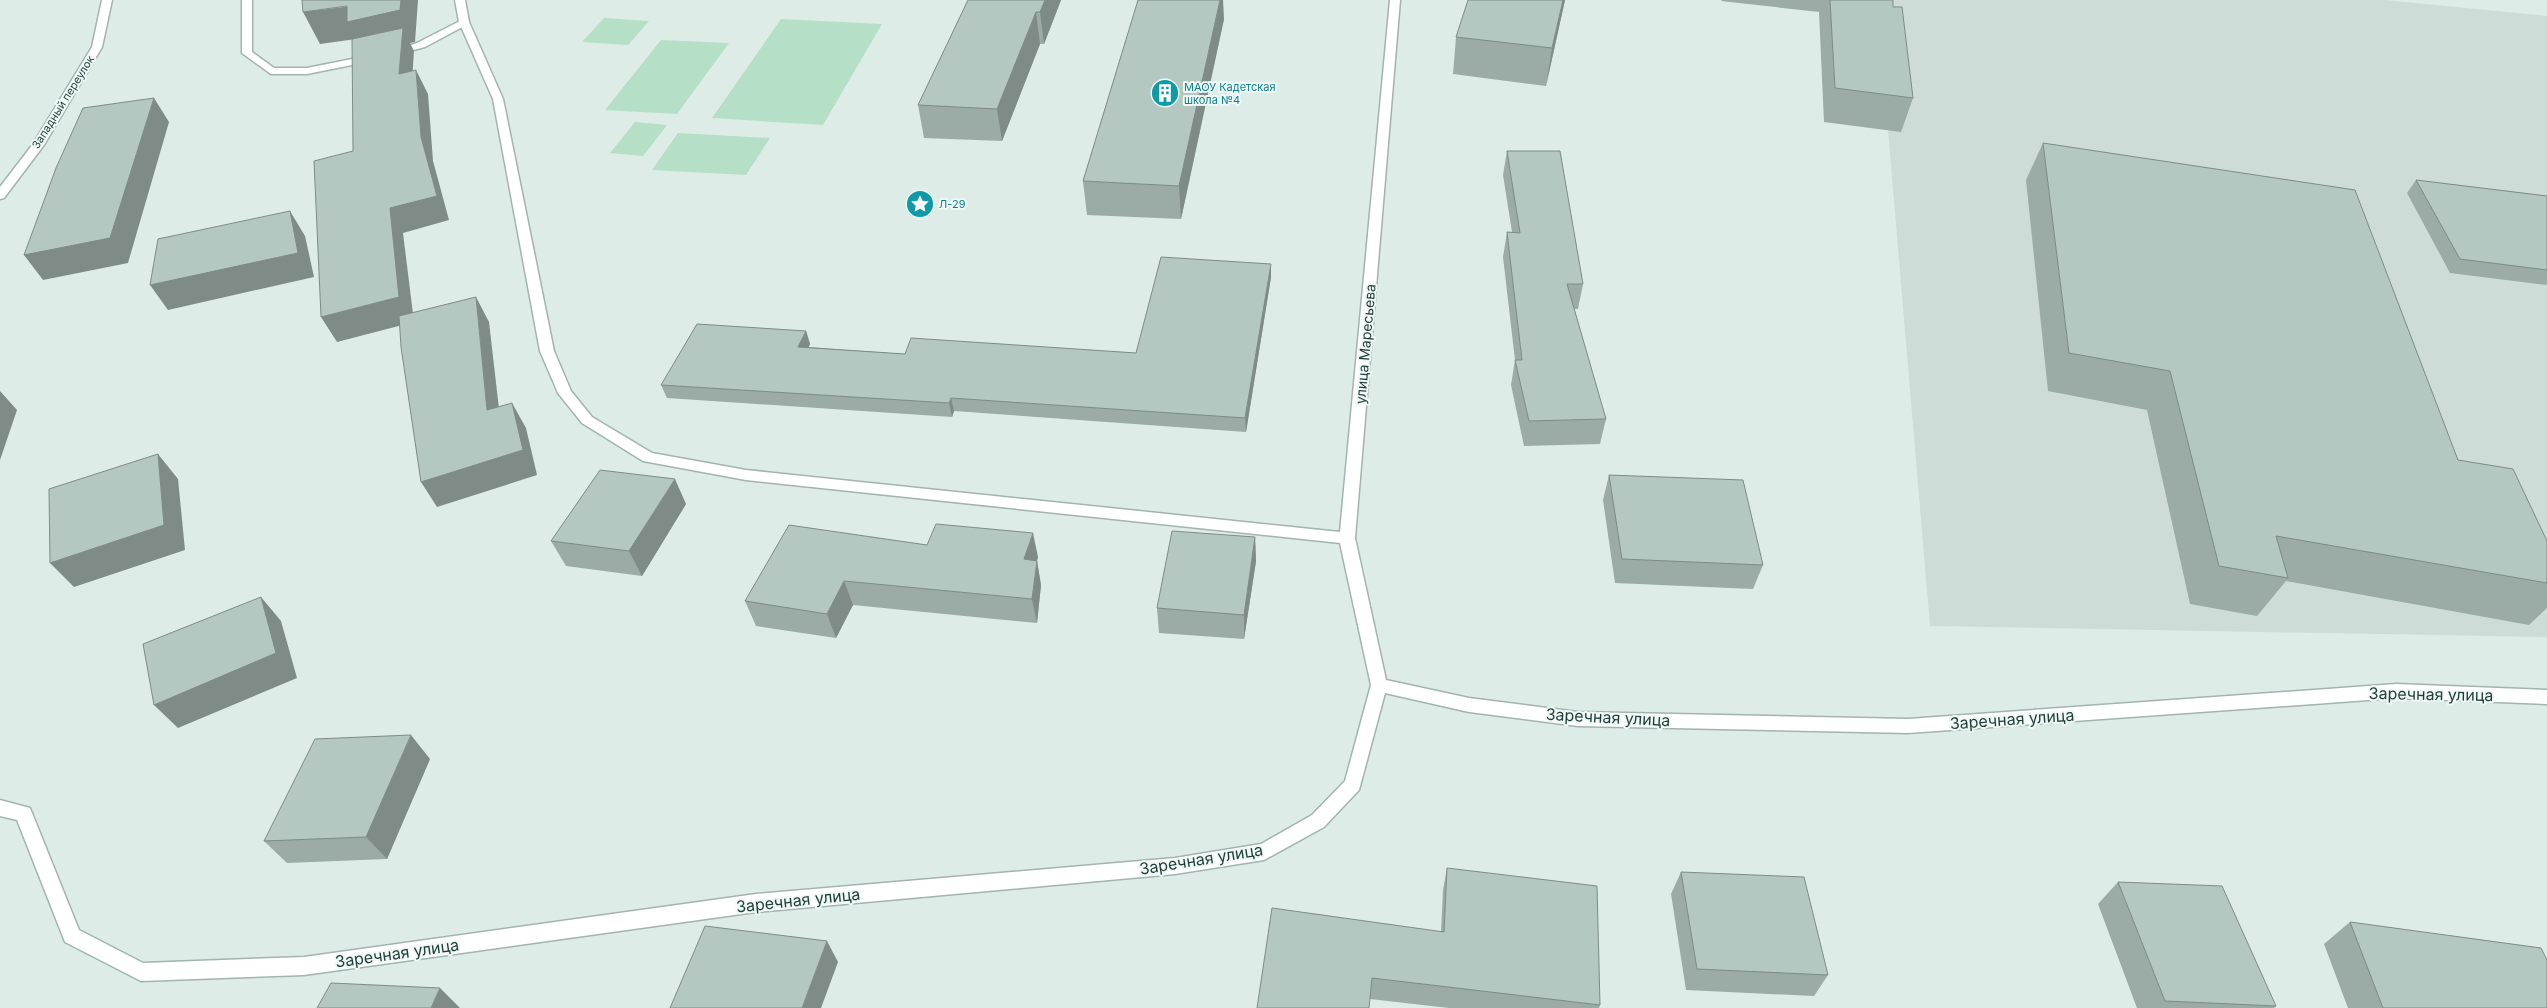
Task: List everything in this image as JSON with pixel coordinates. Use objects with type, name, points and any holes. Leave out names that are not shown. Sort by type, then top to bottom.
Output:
[{"type":"street","name":"Западный переулок","points":[[0,195],[38,145],[97,47],[107,0]]},
{"type":"street","points":[[247,0],[247,53],[271,71],[307,71],[385,55],[421,45],[464,22]]},
{"type":"street","points":[[460,0],[464,22],[498,99],[547,351],[565,393],[586,420],[648,457],[746,475],[1347,538]]},
{"type":"street","name":"улица Маресьева","points":[[1379,685],[1347,538],[1396,0]]},
{"type":"street","name":"Заречная улица","points":[[0,808],[24,814],[72,936],[141,972],[304,966],[756,904],[1175,866],[1264,852],[1318,820],[1353,785],[1379,685],[1469,705],[1578,719],[1908,726],[2396,690],[2547,697]]},
{"type":"shaded area","points":[[1877,0],[2385,0],[2547,16],[2547,637],[1930,626]]},
{"type":"green space","points":[[604,18],[649,21],[628,45],[582,42]]},
{"type":"green space","points":[[781,19],[882,24],[823,125],[712,118]]},
{"type":"green space","points":[[661,40],[729,43],[677,114],[605,110]]},
{"type":"green space","points":[[635,122],[667,125],[643,156],[610,153]]},
{"type":"green space","points":[[678,133],[770,138],[746,175],[652,170]]},
{"type":"building","points":[[302,0],[401,0],[400,10],[347,22],[347,6],[303,12]]},
{"type":"building","points":[[968,0],[1045,0],[1040,12],[1036,12],[997,109],[918,105]]},
{"type":"building","points":[[1138,0],[1220,0],[1179,186],[1083,181]]},
{"type":"building","points":[[1468,0],[1563,0],[1552,48],[1456,37]]},
{"type":"building","points":[[1830,0],[1893,0],[1893,7],[1902,7],[1913,98],[1835,88]]},
{"type":"building","points":[[403,28],[399,74],[416,70],[421,137],[437,196],[390,208],[399,297],[321,317],[314,161],[353,151],[352,39]]},
{"type":"building","points":[[154,98],[110,238],[24,255],[56,168],[83,108]]},
{"type":"building","points":[[2043,143],[2355,190],[2458,460],[2513,469],[2547,541],[2547,583],[2276,536],[2288,578],[2219,566],[2170,371],[2069,353]]},
{"type":"building","points":[[1507,151],[1560,151],[1583,284],[1567,284],[1606,419],[1529,421],[1515,360],[1522,360],[1507,232],[1520,233]]},
{"type":"building","points":[[2416,180],[2547,196],[2547,270],[2460,259]]},
{"type":"building","points":[[290,211],[298,253],[150,285],[158,239]]},
{"type":"building","points":[[1161,257],[1271,264],[1245,418],[951,398],[949,403],[661,385],[697,324],[806,331],[798,347],[905,354],[911,338],[1136,353]]},
{"type":"building","points":[[476,297],[487,410],[512,403],[523,450],[421,482],[401,347],[399,316]]},
{"type":"building","points":[[158,454],[164,525],[50,563],[49,489]]},
{"type":"building","points":[[600,470],[675,479],[629,551],[551,541]]},
{"type":"building","points":[[1609,475],[1743,480],[1763,565],[1622,559]]},
{"type":"building","points":[[936,524],[1033,533],[1024,559],[1037,561],[1032,599],[844,581],[827,614],[745,601],[789,525],[927,545]]},
{"type":"building","points":[[1172,531],[1255,537],[1244,615],[1157,608]]},
{"type":"building","points":[[261,597],[276,653],[154,705],[143,644]]},
{"type":"building","points":[[411,735],[366,837],[264,841],[315,739]]},
{"type":"building","points":[[1447,868],[1597,886],[1600,1005],[1372,978],[1369,1008],[1257,1008],[1272,908],[1444,932]]},
{"type":"building","points":[[1681,872],[1804,877],[1828,975],[1697,969]]},
{"type":"building","points":[[2118,882],[2222,886],[2276,1006],[2165,1001]]},
{"type":"building","points":[[2350,922],[2541,948],[2547,960],[2547,1008],[2383,1008]]},
{"type":"building","points":[[705,926],[827,941],[802,1008],[670,1008]]},
{"type":"building","points":[[331,983],[440,988],[431,1008],[317,1008]]},
{"type":"place","name":"МАОУ Кадетская школа №4","points":[[1165,93]]},
{"type":"place","name":"Л-29","points":[[920,204]]}]
